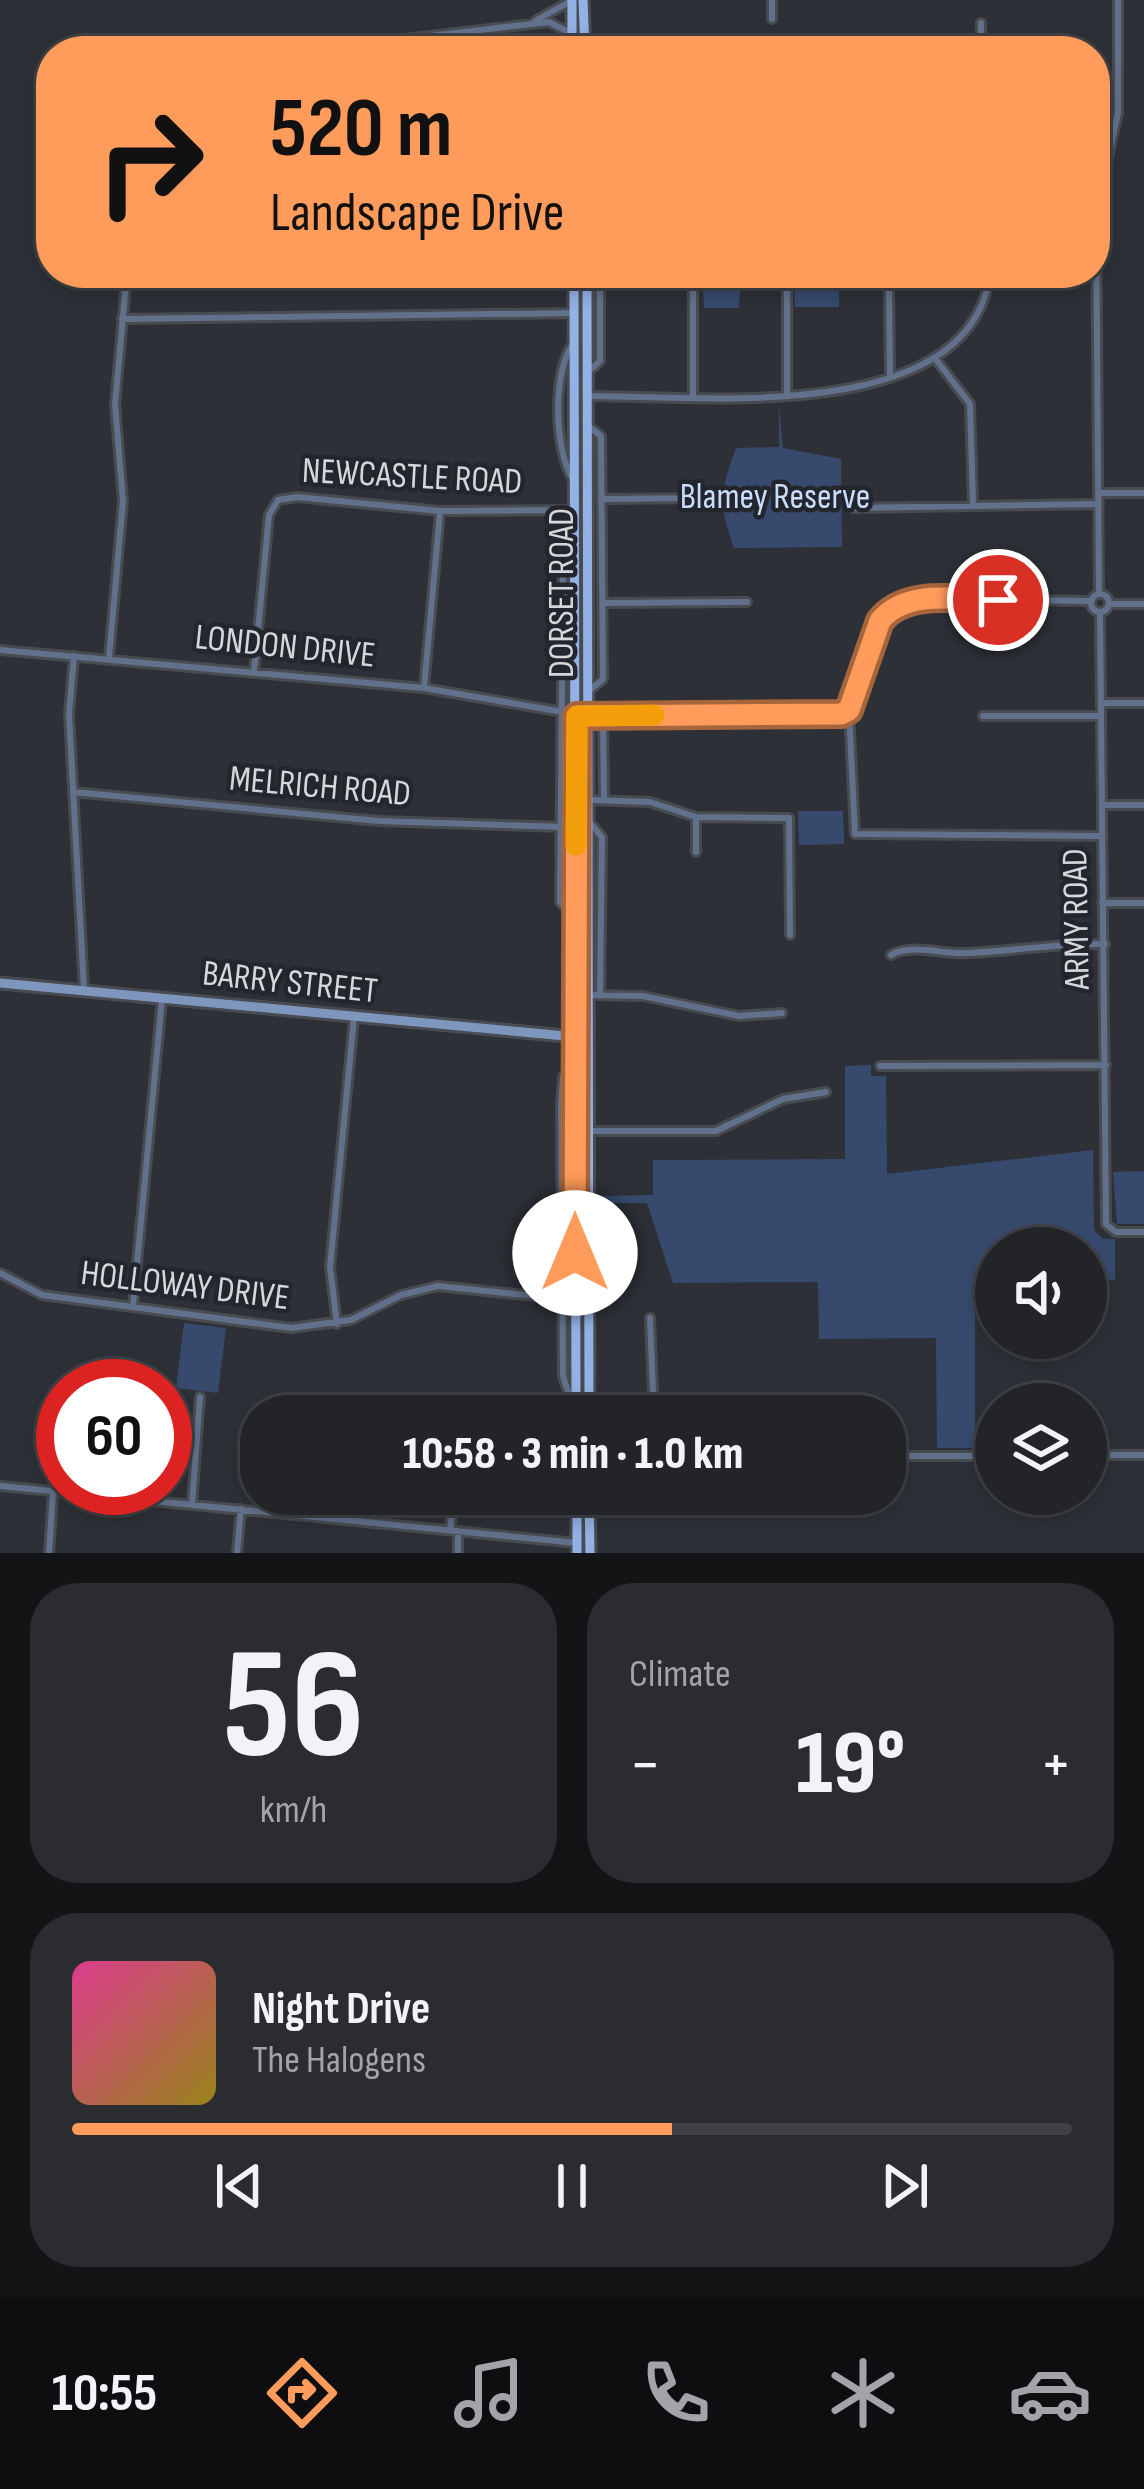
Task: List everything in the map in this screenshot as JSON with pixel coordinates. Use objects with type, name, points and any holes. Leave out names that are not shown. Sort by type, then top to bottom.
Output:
[{"type":"main road","points":[[572,0],[572,36]]},
{"type":"main road","points":[[583,0],[584,36]]},
{"type":"main road","name":"DORSET ROAD","points":[[574,288],[576,1395]]},
{"type":"main road","name":"DORSET ROAD","points":[[587,288],[589,914],[594,995],[588,1037],[589,1395]]},
{"type":"main road","points":[[574,313],[588,313]]},
{"type":"main road","points":[[574,397],[588,396]]},
{"type":"main road","points":[[577,716],[590,715]]},
{"type":"main road","points":[[576,919],[589,914]]},
{"type":"main road","name":"BARRY STREET","points":[[0,982],[576,1037]]},
{"type":"main road","points":[[576,1037],[588,1037]]},
{"type":"main road","points":[[579,1515],[583,1548]]},
{"type":"main road","points":[[583,1548],[587,1515]]},
{"type":"street","points":[[527,25],[572,0]]},
{"type":"street","points":[[772,0],[772,20]]},
{"type":"street","points":[[1110,140],[1118,113],[1118,0]]},
{"type":"street","points":[[432,36],[550,22],[572,36]]},
{"type":"street","points":[[981,23],[981,36]]},
{"type":"street","points":[[109,658],[123,501],[115,404],[125,288]]},
{"type":"street","points":[[588,372],[600,361],[600,288]]},
{"type":"street","points":[[889,288],[890,377]]},
{"type":"street","points":[[588,396],[787,396],[890,377],[937,361],[978,317],[985,288]]},
{"type":"street","points":[[1097,288],[1099,594],[1108,604]]},
{"type":"street","points":[[693,290],[693,396]]},
{"type":"street","points":[[787,290],[787,396]]},
{"type":"street","points":[[122,320],[574,313]]},
{"type":"street","points":[[574,342],[562,362],[561,455],[575,482]]},
{"type":"street","points":[[937,361],[970,404],[974,503]]},
{"type":"street","points":[[588,426],[601,436],[603,679],[589,691]]},
{"type":"street","points":[[1099,493],[1144,493]]},
{"type":"street","name":"NEWCASTLE ROAD","points":[[254,672],[272,505],[297,497],[440,511],[575,510]]},
{"type":"street","points":[[601,499],[711,498]]},
{"type":"street","points":[[853,508],[1099,504]]},
{"type":"street","points":[[424,688],[440,511]]},
{"type":"street","points":[[575,537],[563,570],[560,902],[576,919]]},
{"type":"street","points":[[589,562],[601,586]]},
{"type":"street","points":[[1099,594],[1090,601],[920,599],[897,604],[880,621],[849,710],[851,829],[860,836],[1102,836]]},
{"type":"street","points":[[1090,601],[1100,612],[1108,604],[1144,604]]},
{"type":"street","points":[[602,604],[747,602]]},
{"type":"street","name":"ARMY ROAD","points":[[1100,612],[1106,1224],[1115,1232],[1144,1232]]},
{"type":"street","name":"LONDON DRIVE","points":[[0,650],[424,688],[563,712]]},
{"type":"street","points":[[74,656],[69,714],[84,990]]},
{"type":"street","points":[[1101,703],[1144,703]]},
{"type":"street","points":[[590,715],[849,710]]},
{"type":"street","points":[[603,715],[604,800]]},
{"type":"street","points":[[983,716],[1101,716]]},
{"type":"street","name":"MELRICH ROAD","points":[[73,792],[379,821],[564,827]]},
{"type":"street","points":[[590,800],[650,802],[696,817],[789,818],[790,935]]},
{"type":"street","points":[[1102,806],[1144,805]]},
{"type":"street","points":[[696,817],[696,852]]},
{"type":"street","points":[[590,823],[602,837],[594,995],[643,996],[739,1016],[782,1013]]},
{"type":"street","points":[[1102,903],[1144,903]]},
{"type":"street","points":[[891,955],[902,949],[959,954],[1037,944],[1105,944]]},
{"type":"street","points":[[133,1306],[162,998]]},
{"type":"street","points":[[337,1324],[330,1267],[354,1017]]},
{"type":"street","points":[[880,1066],[1106,1065]]},
{"type":"street","points":[[569,1395],[562,1376],[561,1084],[575,1066]]},
{"type":"street","points":[[587,1131],[716,1131],[783,1099],[826,1092]]},
{"type":"street","name":"HOLLOWAY DRIVE","points":[[0,1274],[42,1295],[291,1328],[337,1324],[401,1295],[439,1286],[575,1300]]},
{"type":"street","points":[[650,1318],[653,1395]]},
{"type":"street","points":[[200,1397],[192,1504],[240,1510]]},
{"type":"street","points":[[1107,1455],[1144,1455]]},
{"type":"street","points":[[906,1456],[975,1456]]},
{"type":"street","points":[[0,1486],[36,1490]]},
{"type":"street","points":[[49,1553],[51,1515]]},
{"type":"street","points":[[237,1553],[241,1515]]},
{"type":"street","points":[[294,1515],[583,1548]]},
{"type":"street","points":[[454,1515],[458,1553]]},
{"type":"green space","points":[[703,288],[794,288],[740,289],[739,308],[704,308]]},
{"type":"green space","points":[[794,288],[883,288],[839,289],[839,307],[795,307]]},
{"type":"green space","name":"Blamey Reserve","points":[[779,405],[783,448],[841,459],[842,547],[734,548],[723,508],[731,463],[736,448],[779,447]]},
{"type":"green space","points":[[798,811],[843,811],[844,844],[799,845]]},
{"type":"green space","points":[[871,1065],[871,1076],[886,1076],[887,1174],[1093,1150],[1094,1227],[975,1227],[975,1448],[937,1448],[936,1338],[819,1339],[818,1282],[673,1283],[647,1203],[598,1203],[598,1196],[653,1195],[653,1160],[845,1159],[845,1066]]},
{"type":"green space","points":[[1144,1171],[1144,1224],[1117,1224],[1113,1172]]},
{"type":"green space","points":[[1107,1239],[1115,1239],[1115,1280],[1107,1280]]},
{"type":"green space","points":[[184,1323],[226,1328],[218,1393],[192,1390],[192,1359],[180,1359]]},
{"type":"slow traffic","points":[[576,845],[577,716],[654,715]]},
{"type":"route","points":[[575,1253],[577,716],[841,714],[849,710],[880,621],[897,604],[998,600]]}]
